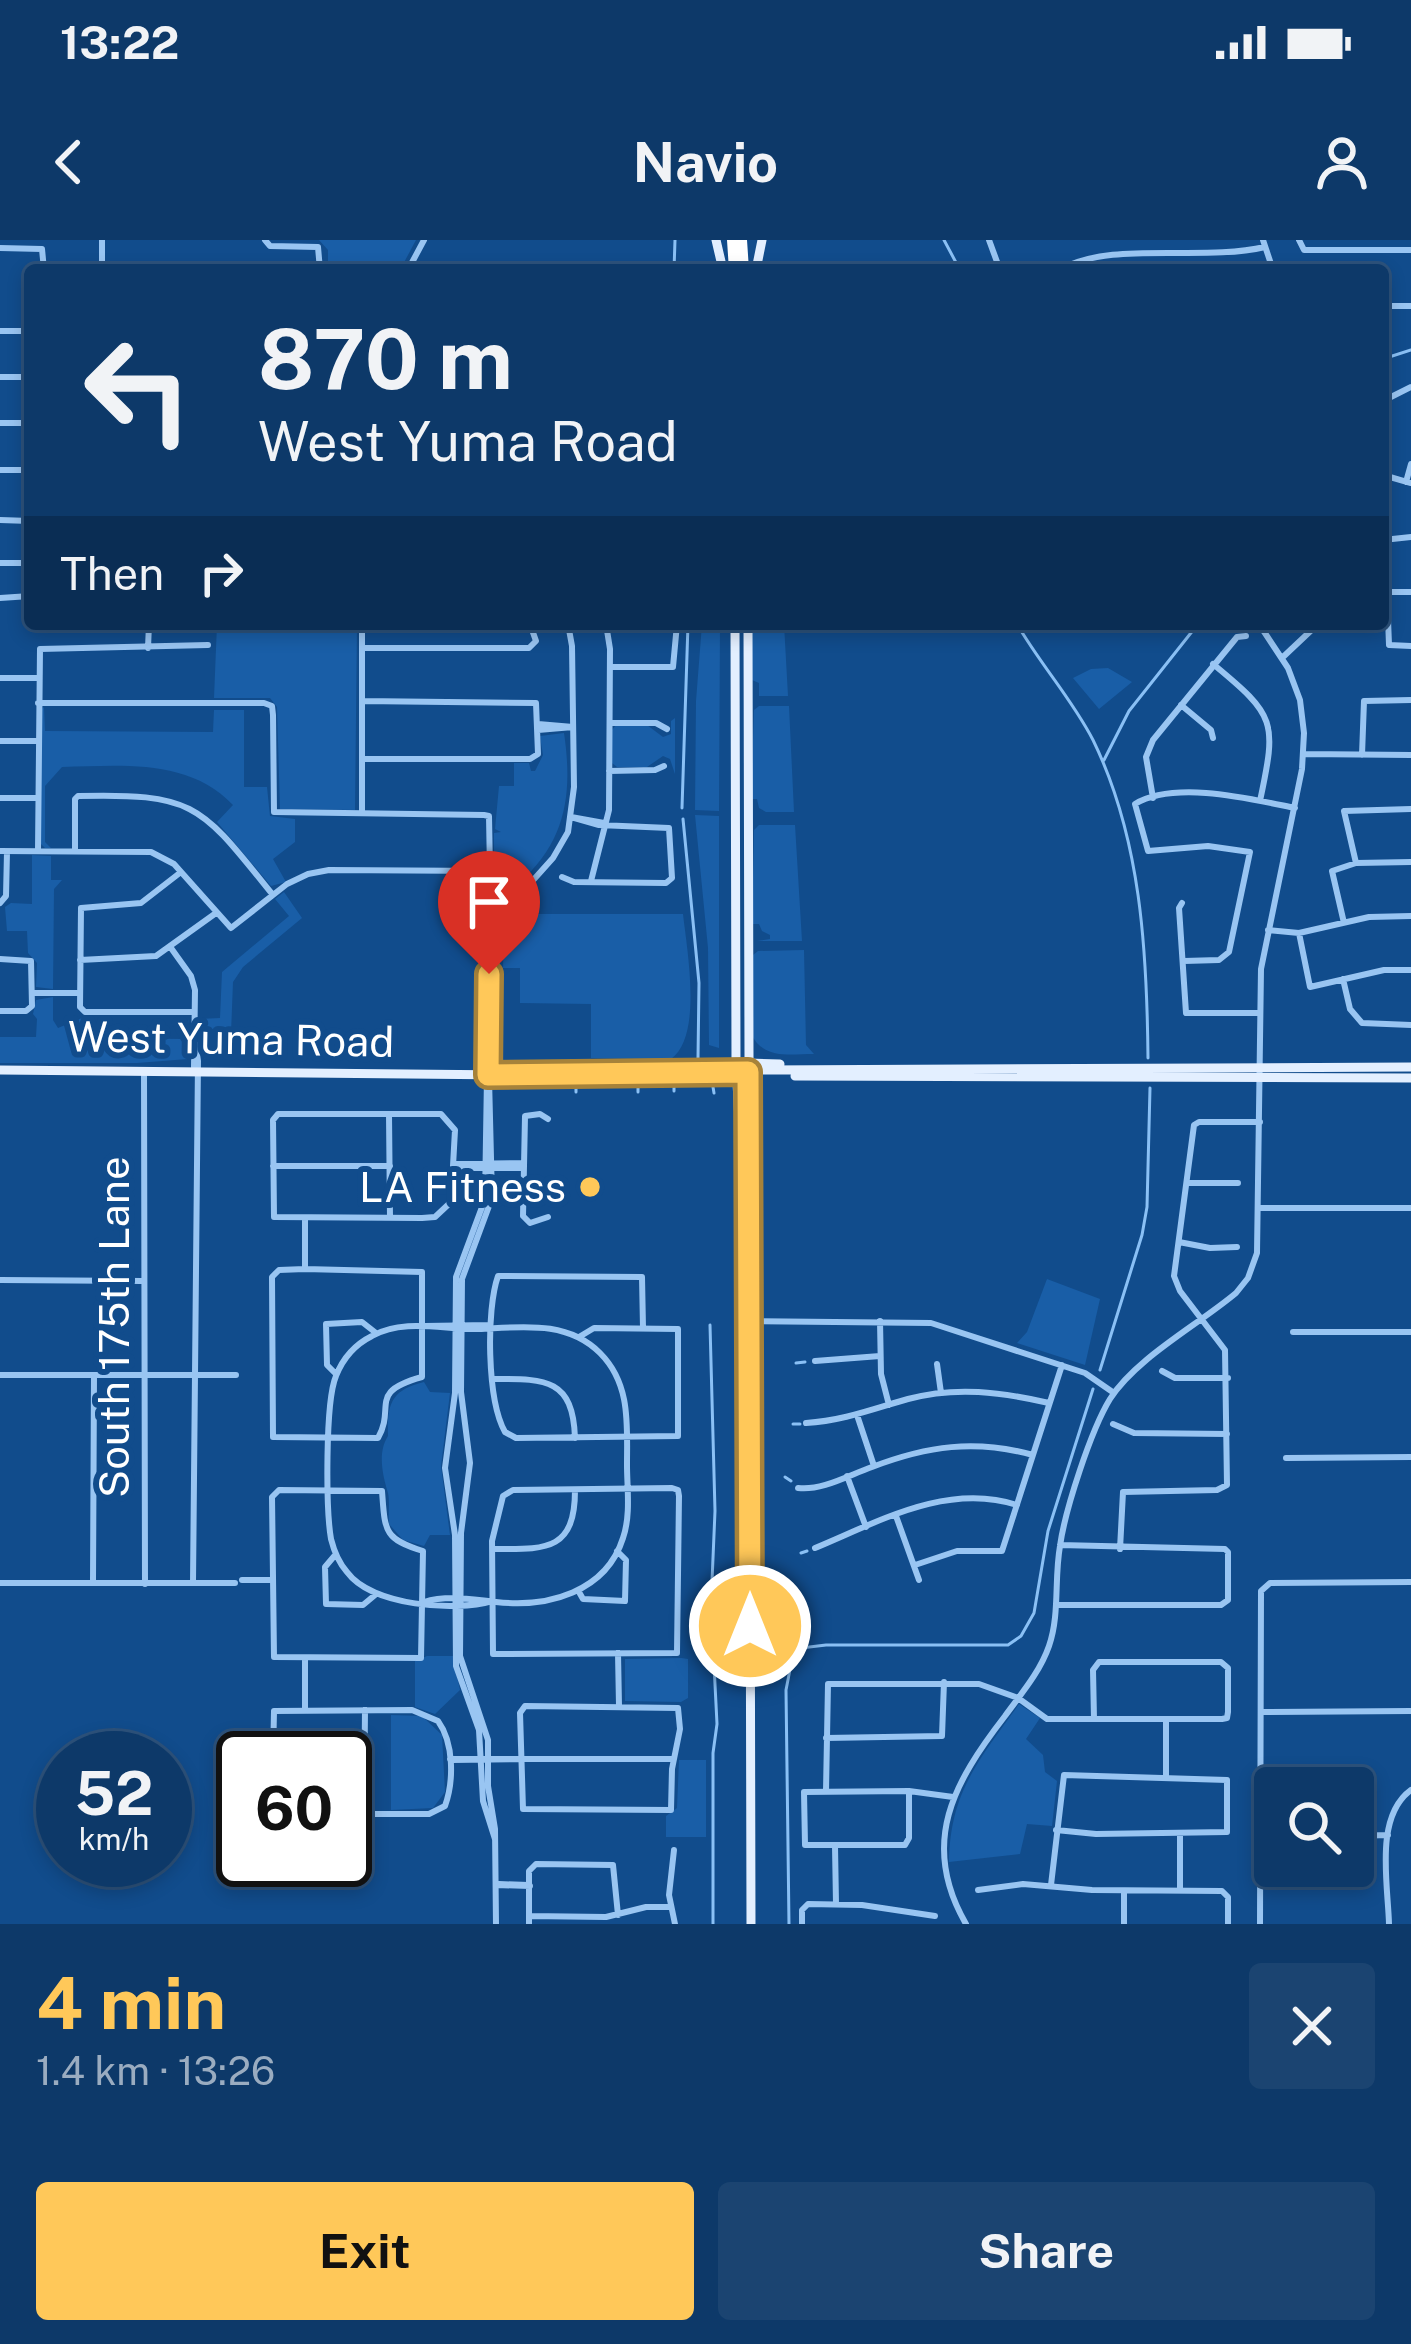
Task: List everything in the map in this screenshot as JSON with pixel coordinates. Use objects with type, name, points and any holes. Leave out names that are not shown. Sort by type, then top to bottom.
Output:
[{"type":"main road","points":[[735,630],[748,948],[739,1164],[748,1247]]},
{"type":"main road","points":[[748,630],[742,818],[735,872],[749,1202],[751,1924]]},
{"type":"main road","points":[[735,643],[742,698],[748,704]]},
{"type":"main road","points":[[735,872],[742,941],[748,948]]},
{"type":"main road","name":"West Yuma Road","points":[[1260,1073],[1411,1067]]},
{"type":"main road","name":"West Yuma Road","points":[[0,1070],[488,1075],[1138,1071],[1411,1078]]},
{"type":"main road","name":"West Yuma Road","points":[[744,1070],[754,1076],[1083,1076],[1138,1071]]},
{"type":"main road","points":[[837,1076],[912,1074],[916,1070]]},
{"type":"main road","points":[[739,1164],[744,1168],[749,1202]]},
{"type":"street","points":[[1220,240],[1220,255]]},
{"type":"street","points":[[1299,240],[1304,250],[1411,250]]},
{"type":"street","points":[[266,242],[318,247],[319,264]]},
{"type":"street","points":[[1073,264],[1094,255],[1220,255],[1264,243]]},
{"type":"street","points":[[0,248],[42,249],[43,264]]},
{"type":"street","points":[[1184,255],[1184,264]]},
{"type":"street","points":[[1058,258],[1060,264]]},
{"type":"street","points":[[1408,482],[1411,464]]},
{"type":"street","points":[[148,630],[148,648]]},
{"type":"street","points":[[362,630],[362,814]]},
{"type":"street","points":[[362,649],[535,646],[531,630]]},
{"type":"street","points":[[496,1924],[495,1839],[484,1721],[460,1664],[445,1461],[462,1280],[491,1204],[489,953],[502,915],[558,851],[571,817],[569,630]]},
{"type":"street","points":[[591,882],[607,824],[607,630]]},
{"type":"street","points":[[610,667],[673,667],[676,630]]},
{"type":"street","points":[[966,1924],[944,1862],[946,1823],[970,1761],[1048,1649],[1060,1546],[1102,1414],[1114,1394],[1236,1293],[1248,1277],[1258,1245],[1259,1013],[1268,930],[1304,754],[1300,700],[1283,657],[1263,630]]},
{"type":"street","points":[[1283,657],[1312,630]]},
{"type":"street","points":[[1388,630],[1389,645],[1411,646]]},
{"type":"street","points":[[1153,798],[1146,757],[1153,740],[1237,637],[1246,636]]},
{"type":"street","points":[[38,851],[40,649],[208,645]]},
{"type":"street","points":[[1214,664],[1256,700],[1266,717],[1270,749],[1260,801]]},
{"type":"street","points":[[0,678],[38,678]]},
{"type":"street","points":[[1363,755],[1364,700],[1411,700]]},
{"type":"street","points":[[362,701],[536,703],[538,727],[536,758],[362,758]]},
{"type":"street","points":[[38,703],[272,706],[274,812],[489,816],[490,872]]},
{"type":"street","points":[[1181,705],[1213,738]]},
{"type":"street","points":[[610,723],[656,723],[667,728]]},
{"type":"street","points":[[538,727],[568,724],[573,728]]},
{"type":"street","points":[[0,741],[38,741]]},
{"type":"street","points":[[1304,754],[1411,754]]},
{"type":"street","points":[[610,771],[664,766]]},
{"type":"street","points":[[1184,961],[1219,960],[1229,952],[1250,852],[1208,846],[1148,851],[1135,804],[1210,794],[1294,808]]},
{"type":"street","points":[[75,851],[75,799],[155,796],[196,810],[219,829],[272,895]]},
{"type":"street","points":[[0,798],[38,798]]},
{"type":"street","points":[[1356,863],[1344,811],[1411,808]]},
{"type":"street","points":[[562,878],[670,882],[669,828],[571,817]]},
{"type":"street","points":[[2,902],[3,851],[151,852],[181,872],[231,928],[298,878],[329,870],[490,872],[510,880],[521,892]]},
{"type":"street","points":[[1344,923],[1332,871],[1356,863],[1411,862]]},
{"type":"street","points":[[181,872],[141,903],[81,908],[81,1010],[194,1012]]},
{"type":"street","points":[[1182,903],[1186,1012],[1259,1013]]},
{"type":"street","points":[[80,959],[138,959],[171,948],[216,913]]},
{"type":"street","points":[[1268,930],[1299,933],[1369,917],[1411,916]]},
{"type":"street","points":[[1299,933],[1310,987],[1411,970]]},
{"type":"street","points":[[171,948],[191,976],[198,1044],[193,1583]]},
{"type":"street","points":[[0,959],[31,961],[32,993],[31,1010],[0,1011]]},
{"type":"street","points":[[1342,979],[1350,1009],[1362,1023],[1411,1025]]},
{"type":"street","points":[[32,993],[80,993]]},
{"type":"street","name":"South 175th Lane","points":[[144,1070],[145,1583]]},
{"type":"street","points":[[389,1114],[390,1218]]},
{"type":"street","points":[[389,1114],[441,1114],[449,1120],[454,1130],[452,1202],[443,1211],[422,1218],[274,1217],[274,1116],[389,1114]]},
{"type":"street","points":[[548,1118],[525,1116],[524,1221],[536,1223],[548,1216]]},
{"type":"street","points":[[1120,1549],[1123,1492],[1225,1489],[1225,1350],[1174,1276],[1194,1126],[1199,1122],[1260,1122]]},
{"type":"street","points":[[272,1166],[390,1166]]},
{"type":"street","points":[[454,1166],[524,1166]]},
{"type":"street","points":[[1186,1183],[1238,1183]]},
{"type":"street","points":[[1260,1208],[1411,1208]]},
{"type":"street","points":[[305,1218],[305,1269]]},
{"type":"street","points":[[1179,1243],[1210,1249],[1237,1247]]},
{"type":"street","points":[[305,1269],[422,1272],[422,1377],[389,1392],[383,1405],[382,1436],[273,1437],[274,1272],[305,1269]]},
{"type":"street","points":[[579,1337],[594,1328],[678,1329],[678,1436],[516,1438],[505,1432],[492,1379],[493,1294],[498,1276],[642,1277],[643,1328]]},
{"type":"street","points":[[0,1280],[143,1281]]},
{"type":"street","points":[[750,1321],[931,1323],[1062,1365],[1100,1382],[1114,1394]]},
{"type":"street","points":[[880,1321],[880,1356],[889,1406]]},
{"type":"street","points":[[336,1374],[327,1365],[326,1324],[362,1322],[376,1333]]},
{"type":"street","points":[[398,1326],[458,1327],[554,1328],[579,1337],[602,1354],[622,1386],[627,1518],[610,1566],[578,1592],[550,1600],[493,1601],[424,1602],[375,1595],[352,1579],[336,1554],[330,1531],[330,1438],[336,1374],[354,1348],[376,1333],[398,1326]]},
{"type":"street","points":[[458,1327],[470,1463],[460,1533],[458,1601]]},
{"type":"street","points":[[1293,1333],[1411,1333]]},
{"type":"street","points":[[815,1361],[880,1356]]},
{"type":"street","points":[[937,1364],[941,1393]]},
{"type":"street","points":[[915,1565],[957,1551],[1000,1553],[1062,1365]]},
{"type":"street","points":[[1162,1371],[1175,1378],[1228,1378]]},
{"type":"street","points":[[0,1375],[236,1376]]},
{"type":"street","points":[[93,1583],[94,1376]]},
{"type":"street","points":[[492,1379],[536,1379],[559,1388],[572,1407],[575,1438]]},
{"type":"street","points":[[806,1423],[941,1393],[1002,1393],[1049,1403]]},
{"type":"street","points":[[857,1415],[874,1466]]},
{"type":"street","points":[[1113,1424],[1134,1433],[1228,1433]]},
{"type":"street","points":[[798,1488],[816,1487],[950,1445],[984,1444],[1033,1455]]},
{"type":"street","points":[[1286,1458],[1411,1457]]},
{"type":"street","points":[[848,1476],[866,1527]]},
{"type":"street","points":[[627,1489],[678,1490],[677,1653],[493,1654],[492,1549],[503,1496],[513,1490],[627,1489]]},
{"type":"street","points":[[330,1490],[382,1491],[388,1534],[422,1551],[421,1658],[274,1657],[274,1491],[330,1490]]},
{"type":"street","points":[[492,1549],[536,1549],[558,1541],[573,1520],[574,1490]]},
{"type":"street","points":[[815,1548],[957,1498],[1017,1505]]},
{"type":"street","points":[[896,1516],[919,1580]]},
{"type":"street","points":[[1056,1605],[1227,1604],[1225,1549],[1060,1546]]},
{"type":"street","points":[[578,1592],[583,1599],[625,1601],[626,1560],[617,1551]]},
{"type":"street","points":[[336,1554],[325,1567],[326,1604],[363,1606],[375,1595]]},
{"type":"street","points":[[0,1583],[272,1580]]},
{"type":"street","points":[[1261,1767],[1261,1592],[1265,1587],[1270,1583],[1411,1582]]},
{"type":"street","points":[[619,1654],[620,1706]]},
{"type":"street","points":[[305,1658],[305,1710]]},
{"type":"street","points":[[826,1791],[828,1684],[979,1684],[1018,1698],[1047,1719],[1094,1719],[1166,1719],[1227,1718],[1226,1664],[1094,1664],[1094,1719]]},
{"type":"street","points":[[826,1738],[942,1736],[944,1682]]},
{"type":"street","points":[[620,1706],[678,1708],[671,1810],[524,1809],[520,1708],[620,1706]]},
{"type":"street","points":[[365,1710],[365,1731]]},
{"type":"street","points":[[273,1731],[274,1711],[421,1711],[438,1720],[449,1738],[445,1807],[429,1814],[372,1814]]},
{"type":"street","points":[[1261,1712],[1411,1711]]},
{"type":"street","points":[[1166,1719],[1166,1777]]},
{"type":"street","points":[[450,1759],[674,1759]]},
{"type":"street","points":[[1051,1885],[1056,1830],[1064,1775],[1227,1780],[1227,1832],[1056,1830]]},
{"type":"street","points":[[1389,1924],[1390,1816],[1411,1790]]},
{"type":"street","points":[[909,1791],[908,1843],[805,1845],[804,1792],[909,1791],[953,1797]]},
{"type":"street","points":[[1180,1834],[1180,1891]]},
{"type":"street","points":[[1374,1835],[1388,1835]]},
{"type":"street","points":[[835,1846],[836,1904]]},
{"type":"street","points":[[674,1850],[670,1906],[675,1924]]},
{"type":"street","points":[[618,1915],[613,1865],[531,1866],[529,1920],[618,1915],[670,1906]]},
{"type":"street","points":[[978,1891],[1023,1884],[1227,1892],[1228,1924]]},
{"type":"street","points":[[496,1885],[530,1886]]},
{"type":"street","points":[[1260,1887],[1260,1924]]},
{"type":"street","points":[[1124,1891],[1124,1924]]},
{"type":"street","points":[[802,1924],[804,1906],[836,1904],[935,1916]]},
{"type":"shaded area","points":[[319,240],[416,240],[403,264],[328,264],[328,250]]},
{"type":"shaded area","points":[[217,630],[357,630],[355,810],[280,809],[277,707],[270,698],[214,698]]},
{"type":"shaded area","points":[[702,630],[720,630],[719,811],[695,810]]},
{"type":"shaded area","points":[[752,630],[784,630],[788,696],[759,696],[759,683],[752,680]]},
{"type":"shaded area","points":[[1108,668],[1132,682],[1099,709],[1073,678],[1091,669]]},
{"type":"shaded area","points":[[789,706],[794,812],[766,812],[757,799],[751,799],[754,710]]},
{"type":"shaded area","points":[[44,707],[45,731],[213,732],[214,710],[244,710],[244,787],[267,787],[270,816],[295,819],[295,842],[273,859],[286,882],[271,886],[217,822],[233,805],[196,779],[153,768],[62,767],[45,786],[45,842],[51,848],[45,848],[40,843],[40,711]]},
{"type":"shaded area","points":[[675,718],[675,774],[670,759],[663,756],[647,767],[612,763],[616,725],[647,725],[663,737],[671,734]]},
{"type":"shaded area","points":[[564,733],[567,776],[562,815],[547,850],[519,883],[504,873],[504,866],[501,871],[494,869],[494,833],[501,832],[495,829],[499,786],[514,786],[514,763],[529,763],[535,771],[543,755],[540,736]]},
{"type":"shaded area","points":[[695,815],[719,816],[719,1048],[709,1045],[708,948]]},
{"type":"shaded area","points":[[759,825],[795,825],[802,941],[757,941],[770,939],[759,924],[752,924],[754,830]]},
{"type":"shaded area","points":[[32,855],[51,856],[51,880],[62,880],[54,889],[53,989],[36,987],[37,963],[28,953],[27,931],[7,931],[5,907],[32,904]]},
{"type":"shaded area","points":[[284,892],[302,918],[243,967],[233,982],[230,1059],[205,1059],[199,1051],[199,1019],[220,1018],[222,972],[289,916],[275,899]]},
{"type":"shaded area","points":[[515,914],[683,914],[690,1013],[681,1048],[671,1059],[591,1058],[591,1004],[520,1003],[520,968],[503,968],[504,936]]},
{"type":"shaded area","points":[[804,950],[806,1045],[814,1054],[770,1052],[751,1034],[753,955]]},
{"type":"shaded area","points":[[53,997],[53,1020],[58,1028],[82,1018],[76,1038],[186,1039],[189,1019],[188,1059],[0,1063],[0,1037],[36,1037],[36,1000]]},
{"type":"shaded area","points":[[1047,1279],[1100,1299],[1085,1365],[1017,1343],[1027,1332]]},
{"type":"shaded area","points":[[424,1382],[430,1392],[450,1393],[441,1466],[450,1535],[430,1535],[424,1546],[403,1540],[389,1524],[382,1457],[393,1400],[404,1389]]},
{"type":"shaded area","points":[[453,1656],[460,1690],[435,1714],[415,1707],[415,1661]]},
{"type":"shaded area","points":[[625,1659],[688,1659],[688,1698],[681,1702],[625,1701]]},
{"type":"shaded area","points":[[1019,1704],[1040,1718],[1026,1739],[1043,1755],[1045,1772],[1057,1781],[1052,1826],[1027,1824],[1020,1854],[949,1862],[961,1795]]},
{"type":"shaded area","points":[[391,1715],[422,1716],[442,1735],[445,1792],[433,1808],[391,1810]]},
{"type":"shaded area","points":[[679,1760],[706,1760],[706,1837],[666,1837],[666,1816],[677,1808]]},
{"type":"waterway","points":[[674,264],[675,240]]},
{"type":"waterway","points":[[944,240],[957,264]]},
{"type":"waterway","points":[[1389,357],[1411,350]]},
{"type":"waterway","points":[[682,808],[688,630]]},
{"type":"waterway","points":[[1021,630],[1093,740],[1122,816],[1143,936],[1148,1058]]},
{"type":"waterway","points":[[1104,760],[1129,711],[1193,630]]},
{"type":"waterway","points":[[683,819],[699,983],[698,1058]]},
{"type":"waterway","points":[[638,1085],[638,1092]]},
{"type":"waterway","points":[[674,1085],[674,1091]]},
{"type":"waterway","points":[[576,1087],[576,1092]]},
{"type":"waterway","points":[[713,1087],[714,1093]]},
{"type":"waterway","points":[[1100,1370],[1147,1207],[1150,1088]]},
{"type":"waterway","points":[[710,1325],[715,1511],[711,1605],[717,1724],[713,1924]]},
{"type":"waterway","points":[[796,1363],[805,1362]]},
{"type":"waterway","points":[[789,1924],[786,1690],[793,1654],[801,1648],[826,1645],[1008,1645],[1021,1636],[1034,1613],[1048,1531],[1093,1389]]},
{"type":"waterway","points":[[793,1424],[800,1424]]},
{"type":"waterway","points":[[785,1477],[791,1481]]},
{"type":"waterway","points":[[801,1553],[807,1551]]},
{"type":"place","name":"LA Fitness","points":[[590,1187]]},
{"type":"route","points":[[489,974],[488,1075],[748,1072],[750,1626]]}]
